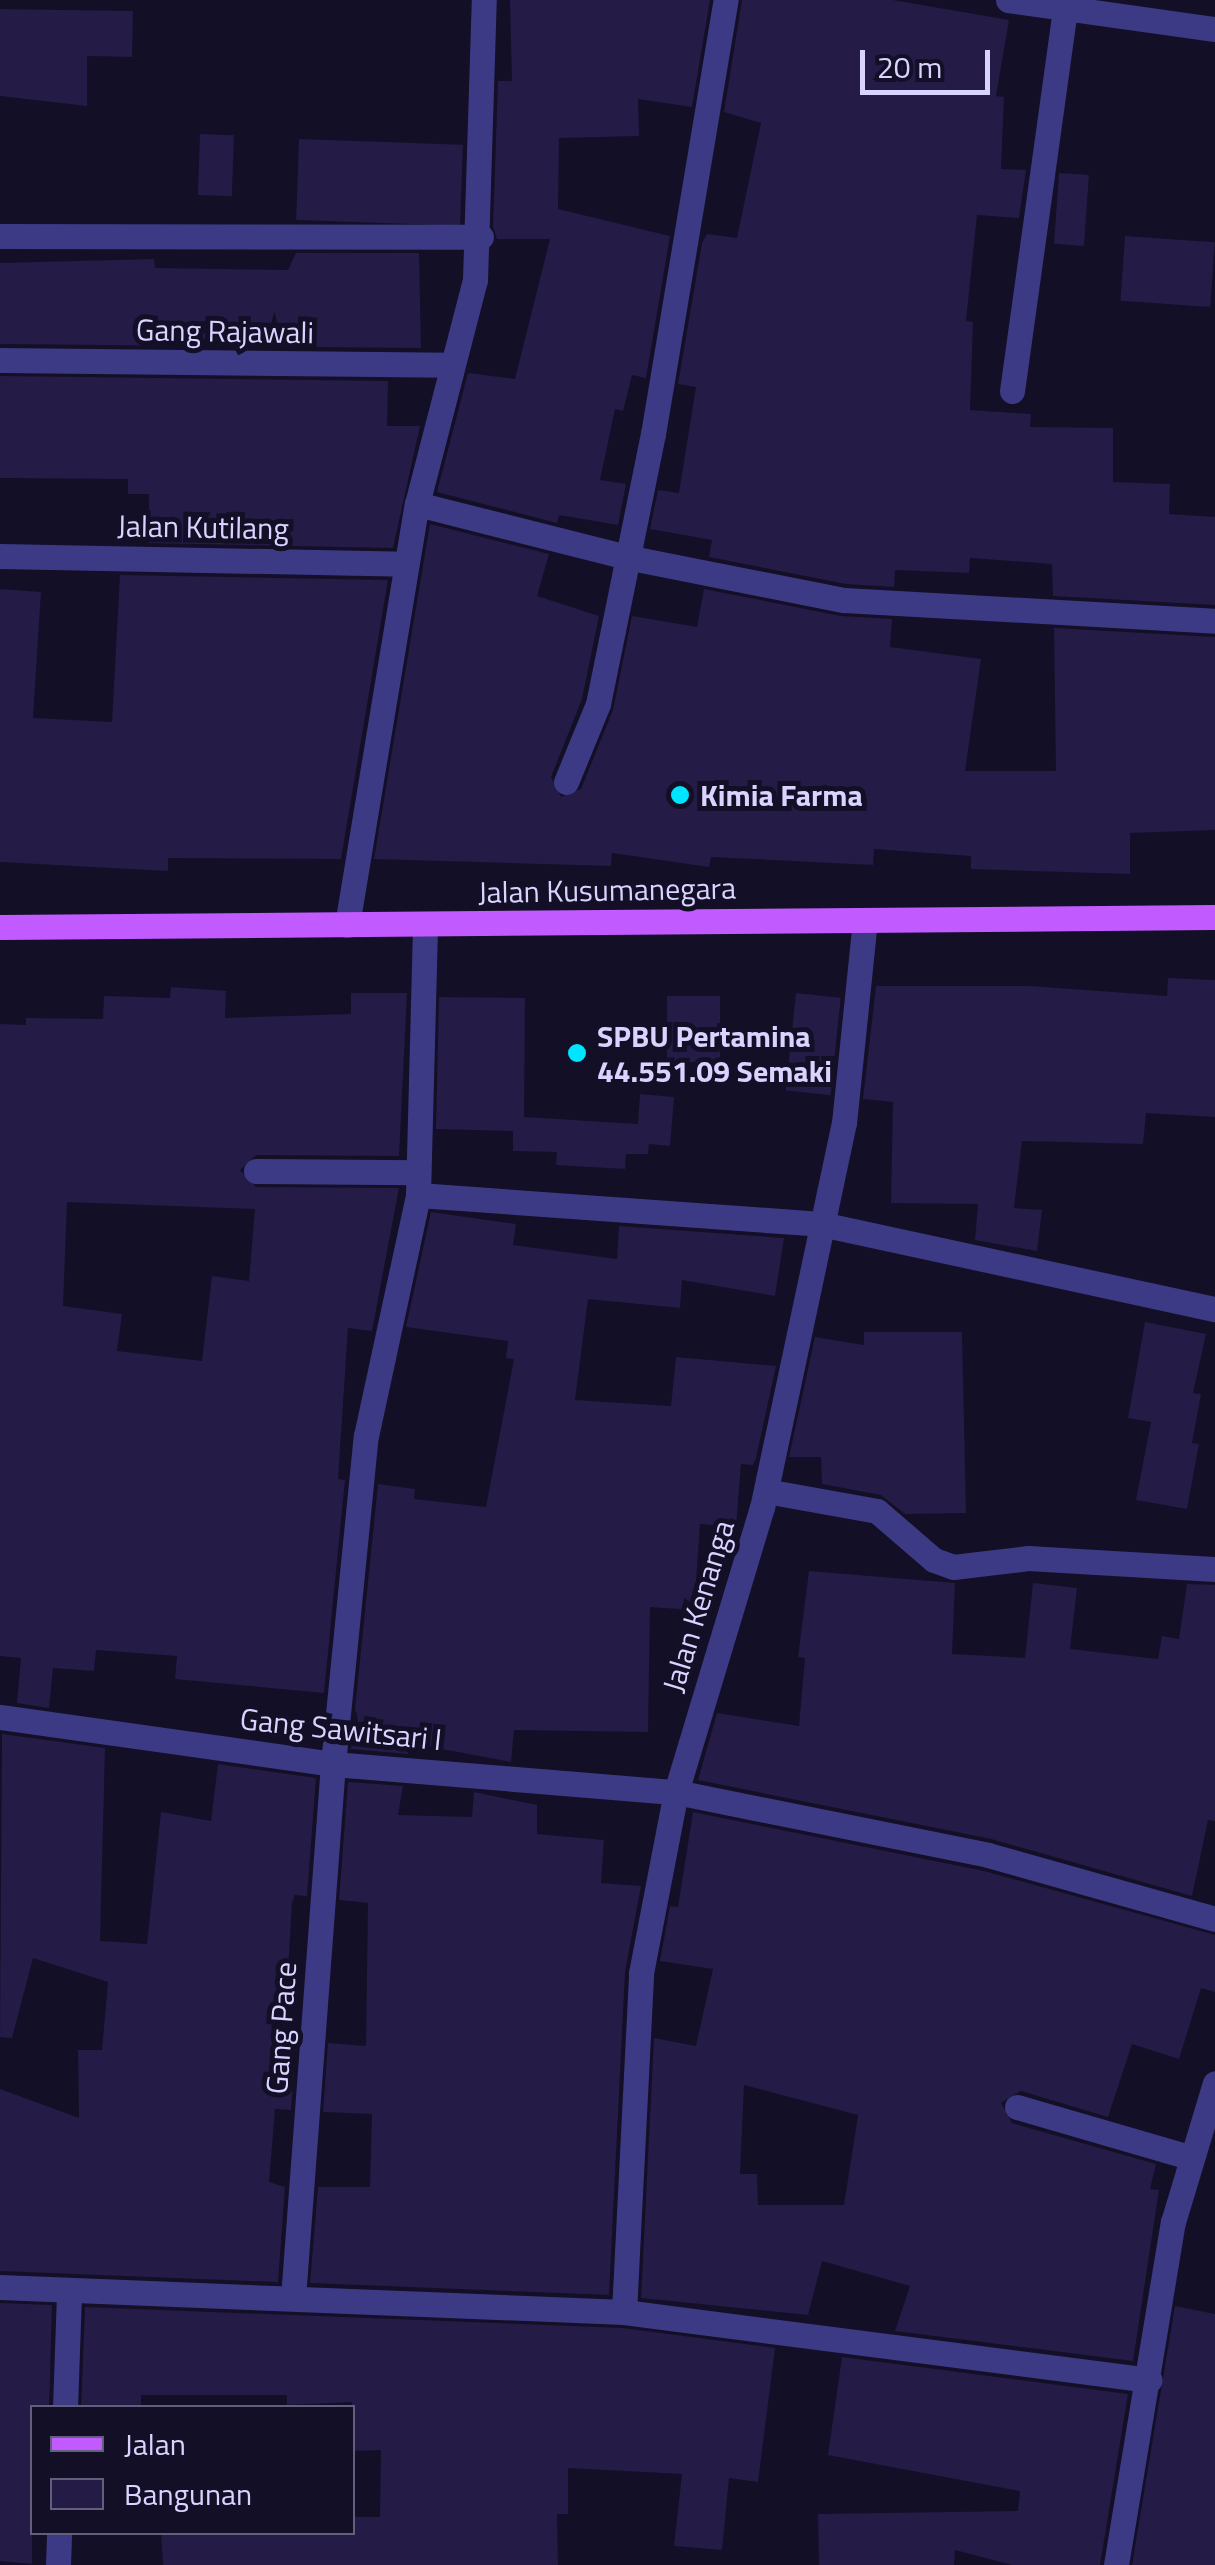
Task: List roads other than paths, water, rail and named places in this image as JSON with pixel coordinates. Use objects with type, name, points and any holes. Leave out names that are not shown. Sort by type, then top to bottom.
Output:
[{"type":"main road","name":"Jalan Kusumanegara","points":[[0,927],[1215,917]]},
{"type":"street","points":[[347,925],[416,504],[450,365],[467,321],[481,237],[484,0]]},
{"type":"street","points":[[566,782],[598,704],[667,362],[726,0]]},
{"type":"street","points":[[1008,0],[1066,5],[1215,29]]},
{"type":"street","points":[[1012,391],[1066,5]]},
{"type":"street","points":[[0,236],[481,237]]},
{"type":"street","name":"Gang Rajawali","points":[[0,360],[450,365]]},
{"type":"street","points":[[416,504],[626,556],[904,607],[1215,621]]},
{"type":"street","name":"Jalan Kutilang","points":[[0,556],[405,564]]},
{"type":"street","name":"Jalan Kenanga","points":[[624,2312],[641,1974],[676,1792],[766,1492],[844,1123],[864,920]]},
{"type":"street","name":"Gang Pace","points":[[293,2298],[333,1764],[366,1436],[418,1183],[425,924]]},
{"type":"street","points":[[256,1171],[418,1183],[821,1224],[1215,1309]]},
{"type":"street","points":[[766,1492],[877,1511],[934,1560],[953,1567],[1028,1558],[1215,1569]]},
{"type":"street","name":"Gang Sawitsari I","points":[[0,1717],[333,1764],[676,1792],[988,1855],[1215,1919]]},
{"type":"street","points":[[1116,2565],[1150,2380],[1173,2222],[1215,2083]]},
{"type":"street","points":[[1017,2107],[1192,2158]]},
{"type":"street","points":[[0,2288],[624,2312],[1150,2380]]},
{"type":"street","points":[[64,2405],[69,2292]]},
{"type":"street","points":[[58,2565],[60,2535]]},
{"type":"place","name":"Kimia Farma","points":[[680,795]]},
{"type":"place","name":"SPBU Pertamina 44.551.09 Semaki","points":[[577,1053]]}]
